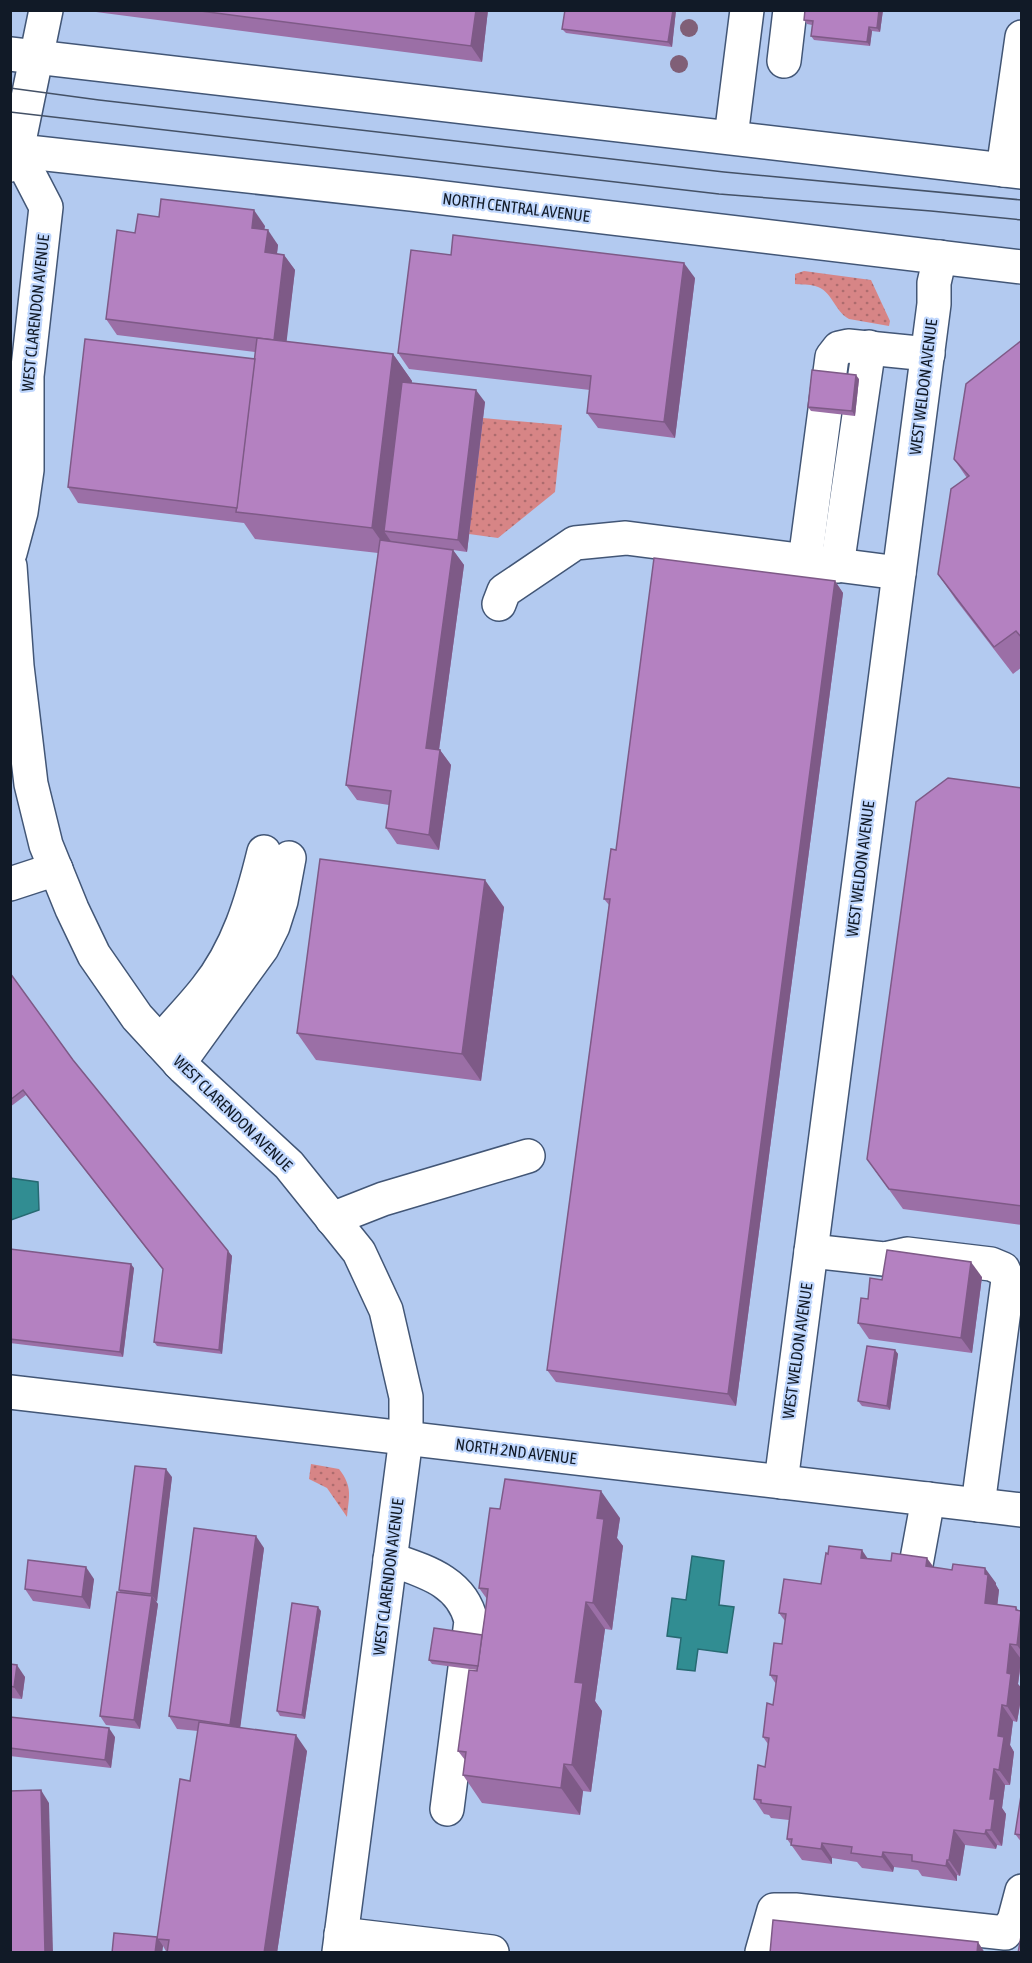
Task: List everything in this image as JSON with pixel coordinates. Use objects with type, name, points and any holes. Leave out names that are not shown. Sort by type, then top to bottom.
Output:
[{"type":"street","points":[[13,155],[30,90],[24,56],[46,10]]},
{"type":"street","points":[[731,137],[747,10]]},
{"type":"street","points":[[784,61],[790,10]]},
{"type":"street","points":[[24,56],[1012,171],[1022,37]]},
{"type":"street","name":"NORTH CENTRAL AVENUE","points":[[13,155],[422,195],[1022,267]]},
{"type":"street","name":"WEST CLARENDON AVENUE","points":[[10,553],[21,513],[27,470],[27,376],[46,207],[13,155]]},
{"type":"street","name":"WEST WELDON AVENUE","points":[[780,1482],[928,354],[934,303],[933,283],[940,257]]},
{"type":"street","points":[[821,563],[861,347],[928,354]]},
{"type":"street","points":[[499,604],[504,591],[575,543],[602,539],[626,538],[899,573]]},
{"type":"street","name":"WEST CLARENDON AVENUE","points":[[10,566],[17,735],[46,845],[94,955],[137,1017],[169,1052],[289,1165],[358,1252],[386,1310],[406,1397],[406,1438],[340,1943]]},
{"type":"street","points":[[169,1052],[226,958],[253,898],[277,855]]},
{"type":"street","points":[[10,884],[56,870]]},
{"type":"street","points":[[332,1219],[383,1198],[528,1156]]},
{"type":"street","points":[[811,1251],[884,1258],[906,1254],[991,1264],[1003,1269],[1008,1280],[978,1505]]},
{"type":"street","name":"NORTH 2ND AVENUE","points":[[10,1392],[1022,1510]]},
{"type":"street","points":[[915,1570],[928,1499]]},
{"type":"street","points":[[390,1559],[424,1571],[443,1581],[468,1606],[471,1621],[447,1809]]},
{"type":"street","points":[[762,1953],[774,1910],[795,1910],[1005,1933],[1014,1921],[1022,1891]]},
{"type":"street","points":[[340,1943],[466,1951]]},
{"type":"shaded area","points":[[804,271],[871,280],[890,321],[889,326],[849,319],[821,288],[795,284],[795,274]]},
{"type":"shaded area","points":[[483,418],[562,425],[555,492],[498,538],[469,534]]},
{"type":"shaded area","points":[[10,1178],[38,1182],[39,1210],[11,1220]]},
{"type":"shaded area","points":[[311,1464],[339,1469],[349,1492],[347,1517],[327,1488],[309,1479]]},
{"type":"shaded area","points":[[692,1556],[724,1561],[719,1605],[734,1607],[727,1653],[698,1649],[695,1671],[677,1669],[681,1638],[667,1636],[672,1598],[686,1600]]},
{"type":"building","points":[[193,10],[476,10],[471,46]]},
{"type":"building","points":[[565,10],[673,10],[668,42],[562,29]]},
{"type":"building","points":[[805,10],[879,10],[877,28],[869,27],[867,42],[811,36],[813,21],[804,20]]},
{"type":"building","points":[[161,199],[254,210],[252,228],[268,230],[265,252],[284,255],[274,340],[106,319],[117,230],[135,233],[138,214],[159,217]]},
{"type":"building","points":[[453,235],[684,263],[664,422],[587,413],[591,376],[398,353],[411,250],[451,255]]},
{"type":"building","points":[[257,338],[393,354],[372,528],[236,512]]},
{"type":"building","points":[[85,339],[255,359],[237,508],[68,487]]},
{"type":"building","points":[[1022,340],[1022,638],[1016,631],[994,647],[938,574],[951,489],[969,476],[954,459],[966,384]]},
{"type":"building","points":[[812,370],[856,375],[852,411],[808,407]]},
{"type":"building","points":[[402,382],[476,390],[458,540],[384,531]]},
{"type":"building","points":[[380,540],[453,550],[426,748],[440,750],[429,835],[386,828],[391,791],[346,785]]},
{"type":"building","points":[[654,558],[835,581],[728,1394],[547,1370],[610,899],[604,899],[611,849],[616,850]]},
{"type":"building","points":[[948,778],[1022,788],[1022,1206],[889,1189],[867,1159],[916,802]]},
{"type":"building","points":[[320,859],[485,880],[462,1054],[297,1033]]},
{"type":"building","points":[[10,973],[73,1060],[228,1251],[219,1350],[154,1342],[163,1269],[23,1090],[10,1100]]},
{"type":"building","points":[[10,1249],[131,1264],[120,1352],[10,1339]]},
{"type":"building","points":[[887,1250],[971,1262],[961,1338],[858,1323],[861,1298],[868,1299],[870,1278],[882,1280]]},
{"type":"building","points":[[867,1346],[895,1350],[887,1406],[858,1401]]},
{"type":"building","points":[[135,1466],[166,1469],[151,1594],[119,1590]]},
{"type":"building","points":[[505,1479],[601,1491],[597,1518],[604,1519],[593,1603],[586,1602],[575,1682],[583,1683],[572,1765],[564,1764],[561,1788],[463,1775],[466,1752],[458,1751],[469,1670],[477,1671],[485,1615],[488,1589],[479,1588],[490,1508],[500,1509]]},
{"type":"building","points":[[194,1528],[256,1536],[230,1725],[169,1716]]},
{"type":"building","points":[[829,1546],[862,1550],[861,1558],[891,1561],[892,1553],[927,1558],[926,1566],[952,1570],[953,1564],[985,1568],[985,1574],[988,1575],[985,1603],[1016,1607],[1016,1610],[1021,1611],[1017,1645],[1010,1644],[1007,1673],[1011,1674],[1007,1706],[1002,1705],[998,1736],[1004,1737],[999,1770],[994,1769],[990,1799],[995,1799],[991,1830],[986,1830],[985,1834],[954,1830],[946,1866],[912,1861],[912,1855],[883,1852],[882,1857],[851,1853],[852,1847],[822,1843],[821,1849],[791,1845],[792,1839],[787,1839],[791,1807],[761,1803],[761,1800],[754,1799],[758,1765],[765,1767],[769,1738],[763,1737],[767,1703],[773,1705],[777,1676],[770,1675],[774,1643],[782,1644],[786,1614],[779,1613],[784,1579],[821,1584]]},
{"type":"building","points":[[28,1560],[86,1567],[82,1597],[25,1589]]},
{"type":"building","points":[[117,1592],[152,1596],[134,1720],[100,1716]]},
{"type":"building","points":[[292,1603],[318,1607],[302,1715],[277,1711]]},
{"type":"building","points":[[434,1628],[482,1635],[478,1666],[429,1660]]},
{"type":"building","points":[[10,1664],[17,1665],[14,1687],[10,1686]]},
{"type":"building","points":[[10,1717],[109,1728],[105,1760],[10,1748]]},
{"type":"building","points":[[199,1722],[296,1735],[264,1953],[167,1953],[169,1940],[157,1939],[180,1779],[190,1781]]},
{"type":"building","points":[[1022,1789],[1022,1835],[1015,1834]]},
{"type":"building","points":[[41,1790],[45,1953],[10,1953],[10,1791]]},
{"type":"building","points":[[773,1920],[978,1942],[977,1953],[770,1953]]},
{"type":"building","points":[[1022,1931],[1022,1953],[1018,1953]]},
{"type":"building","points":[[114,1933],[157,1937],[155,1953],[112,1953]]},
{"type":"tram line","points":[[10,88],[724,172],[1022,200]]},
{"type":"tram line","points":[[10,112],[719,194],[1022,220]]}]
